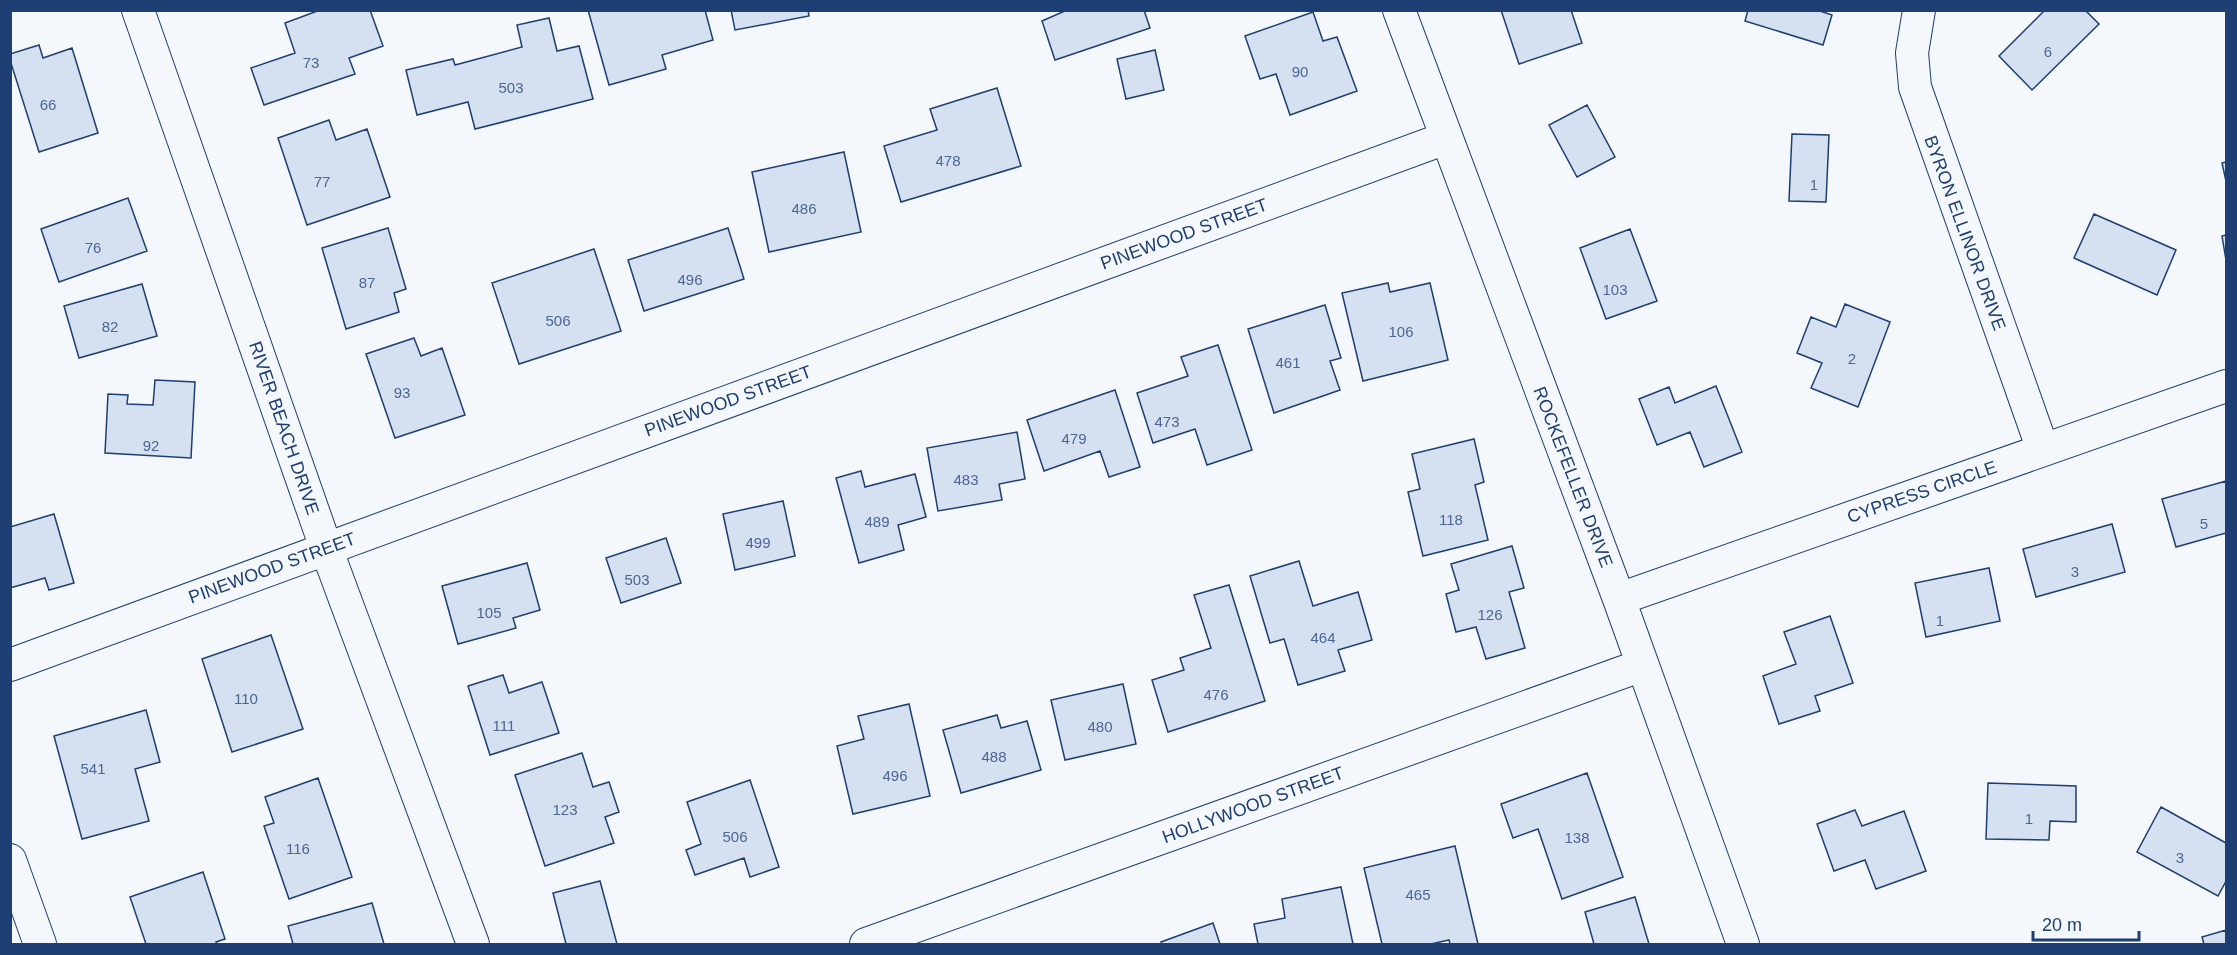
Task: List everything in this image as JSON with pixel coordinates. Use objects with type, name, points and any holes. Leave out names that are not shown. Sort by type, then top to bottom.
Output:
[{"type":"street","name":"RIVER BEACH DRIVE","points":[[138,10],[326,548],[473,945]]},
{"type":"street","name":"ROCKEFELLER DRIVE","points":[[1399,10],[1619,599],[1641,666],[1743,945]]},
{"type":"street","name":"BYRON ELLINOR DRIVE","points":[[1919,10],[1912,53],[1915,87],[2043,450]]},
{"type":"street","name":"PINEWOOD STREET","points":[[10,664],[1446,138]]},
{"type":"street","name":"CYPRESS CIRCLE","points":[[1619,599],[2226,386]]},
{"type":"street","name":"HOLLYWOOD STREET","points":[[866,945],[1641,666]]},
{"type":"street","points":[[10,860],[40,945]]},
{"type":"building","points":[[320,10],[370,10],[383,46],[349,58],[355,74],[264,105],[251,68],[295,53],[285,23]]},
{"type":"building","points":[[588,10],[705,10],[713,40],[662,55],[666,69],[609,85]]},
{"type":"building","points":[[731,10],[808,10],[809,16],[735,30]]},
{"type":"building","points":[[1067,10],[1144,10],[1150,28],[1055,60],[1042,21]]},
{"type":"building","points":[[1501,10],[1571,10],[1582,43],[1519,64]]},
{"type":"building","points":[[1748,10],[1817,10],[1832,15],[1823,45],[1745,21]]},
{"type":"building","points":[[2045,10],[2085,10],[2099,24],[2032,90],[1999,56]]},
{"type":"building","points":[[1313,12],[1323,41],[1337,37],[1357,91],[1290,115],[1276,74],[1260,79],[1245,36]]},
{"type":"building","points":[[549,18],[557,51],[579,46],[593,99],[475,129],[468,102],[417,115],[406,70],[453,59],[455,65],[522,47],[517,25]]},
{"type":"building","points":[[39,45],[43,58],[72,48],[98,133],[39,152],[10,54]]},
{"type":"building","points":[[1155,50],[1164,90],[1126,99],[1117,59]]},
{"type":"building","points":[[997,88],[1021,166],[901,202],[884,146],[937,130],[930,109]]},
{"type":"building","points":[[1587,105],[1615,157],[1577,177],[1549,125]]},
{"type":"building","points":[[329,120],[336,140],[367,129],[390,197],[307,225],[278,138]]},
{"type":"building","points":[[1792,134],[1829,135],[1826,202],[1789,201]]},
{"type":"building","points":[[844,152],[861,232],[769,252],[752,172]]},
{"type":"building","points":[[2226,162],[2226,181],[2222,163]]},
{"type":"building","points":[[128,198],[147,251],[59,282],[41,229]]},
{"type":"building","points":[[2094,214],[2176,250],[2157,295],[2074,258]]},
{"type":"building","points":[[388,228],[406,289],[394,293],[399,312],[346,329],[322,248]]},
{"type":"building","points":[[728,228],[744,279],[644,311],[628,260]]},
{"type":"building","points":[[1630,229],[1657,301],[1606,319],[1580,248]]},
{"type":"building","points":[[2226,235],[2226,260],[2222,236]]},
{"type":"building","points":[[594,249],[621,331],[519,364],[492,283]]},
{"type":"building","points":[[1388,283],[1390,292],[1430,283],[1448,360],[1363,381],[1342,293]]},
{"type":"building","points":[[142,284],[157,336],[79,358],[64,306]]},
{"type":"building","points":[[1845,304],[1890,322],[1858,407],[1811,388],[1822,363],[1797,353],[1811,317],[1836,327]]},
{"type":"building","points":[[1325,305],[1341,358],[1330,361],[1340,390],[1274,413],[1248,329]]},
{"type":"building","points":[[414,338],[421,356],[442,348],[465,415],[395,438],[366,354]]},
{"type":"building","points":[[1218,345],[1252,450],[1207,465],[1195,429],[1153,443],[1137,393],[1188,376],[1181,357]]},
{"type":"building","points":[[155,380],[195,382],[191,458],[105,453],[108,394],[128,395],[127,404],[153,405]]},
{"type":"building","points":[[1716,386],[1742,452],[1704,467],[1690,432],[1657,445],[1639,399],[1669,387],[1675,403]]},
{"type":"building","points":[[1115,390],[1140,467],[1109,477],[1100,451],[1044,471],[1027,420]]},
{"type":"building","points":[[1017,432],[1025,479],[999,484],[1002,500],[938,511],[927,448]]},
{"type":"building","points":[[1474,439],[1484,482],[1475,485],[1488,540],[1423,556],[1408,492],[1420,489],[1412,454]]},
{"type":"building","points":[[861,471],[865,487],[915,474],[926,517],[898,525],[904,550],[859,563],[836,478]]},
{"type":"building","points":[[2226,481],[2226,533],[2176,547],[2162,499]]},
{"type":"building","points":[[783,501],[795,556],[735,570],[723,514]]},
{"type":"building","points":[[54,514],[74,583],[49,590],[45,578],[10,588],[10,527]]},
{"type":"building","points":[[2112,524],[2125,572],[2036,597],[2023,549]]},
{"type":"building","points":[[666,538],[681,583],[621,603],[606,558]]},
{"type":"building","points":[[1512,546],[1524,588],[1509,592],[1525,648],[1486,659],[1476,627],[1456,632],[1446,594],[1459,590],[1451,564]]},
{"type":"building","points":[[1299,561],[1313,606],[1358,592],[1372,640],[1338,650],[1345,671],[1298,685],[1284,639],[1270,643],[1250,576]]},
{"type":"building","points":[[527,563],[540,610],[513,618],[516,628],[458,644],[442,586]]},
{"type":"building","points":[[1989,568],[2000,621],[1926,637],[1915,583]]},
{"type":"building","points":[[1229,585],[1265,701],[1168,732],[1152,680],[1184,670],[1180,658],[1211,648],[1194,595]]},
{"type":"building","points":[[1830,616],[1853,683],[1815,696],[1820,711],[1779,724],[1763,676],[1796,664],[1784,632]]},
{"type":"building","points":[[271,635],[303,729],[232,752],[202,659]]},
{"type":"building","points":[[503,675],[509,693],[542,682],[559,733],[490,755],[468,686]]},
{"type":"building","points":[[1123,684],[1136,744],[1065,760],[1051,700]]},
{"type":"building","points":[[909,704],[930,796],[853,814],[837,746],[864,739],[858,716]]},
{"type":"building","points":[[146,710],[160,762],[135,769],[149,821],[82,839],[54,736]]},
{"type":"building","points":[[997,715],[1001,728],[1027,721],[1041,770],[961,793],[943,730]]},
{"type":"building","points":[[582,753],[593,787],[609,782],[619,812],[605,817],[614,843],[545,866],[515,775]]},
{"type":"building","points":[[1587,773],[1623,877],[1562,899],[1538,829],[1513,838],[1501,804]]},
{"type":"building","points":[[318,778],[352,877],[289,899],[264,826],[274,823],[265,797]]},
{"type":"building","points":[[750,780],[779,867],[750,877],[744,858],[695,875],[686,850],[701,844],[687,802]]},
{"type":"building","points":[[1988,783],[2076,786],[2076,822],[2050,821],[2049,840],[1986,839]]},
{"type":"building","points":[[2161,807],[2226,843],[2226,881],[2218,896],[2137,852]]},
{"type":"building","points":[[1855,810],[1862,826],[1904,811],[1926,871],[1876,889],[1865,860],[1834,871],[1817,824]]},
{"type":"building","points":[[1455,846],[1478,944],[1450,944],[1449,940],[1431,944],[1382,944],[1364,868]]},
{"type":"building","points":[[203,872],[225,939],[216,942],[217,944],[146,944],[130,897]]},
{"type":"building","points":[[600,881],[617,944],[566,944],[553,893]]},
{"type":"building","points":[[1341,887],[1353,944],[1258,944],[1254,924],[1285,918],[1282,899]]},
{"type":"building","points":[[1635,897],[1649,944],[1594,944],[1585,912]]},
{"type":"building","points":[[372,903],[384,944],[293,944],[288,926]]},
{"type":"building","points":[[1213,923],[1220,944],[1162,944],[1161,942]]},
{"type":"building","points":[[2226,930],[2226,944],[2204,944],[2202,937]]}]
